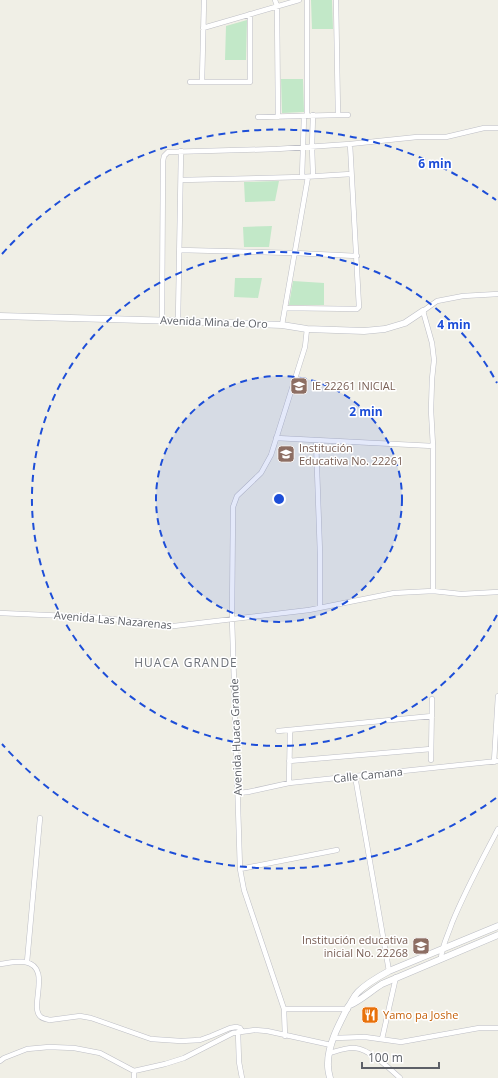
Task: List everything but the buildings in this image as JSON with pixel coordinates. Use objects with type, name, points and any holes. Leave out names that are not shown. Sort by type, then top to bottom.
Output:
[{"type":"street","points":[[202,82],[204,0]]},
{"type":"street","points":[[275,0],[277,6],[278,117]]},
{"type":"street","points":[[203,28],[299,0]]},
{"type":"street","points":[[307,0],[305,116],[302,147],[308,177]]},
{"type":"street","points":[[336,0],[338,115]]},
{"type":"street","points":[[190,82],[250,82],[250,14]]},
{"type":"street","points":[[258,117],[348,115]]},
{"type":"street","points":[[282,325],[308,177],[312,146],[313,116]]},
{"type":"street","points":[[162,320],[163,158],[168,152],[350,144],[417,137],[446,137],[484,128],[498,128]]},
{"type":"street","points":[[285,308],[357,309],[359,307],[350,144]]},
{"type":"street","points":[[178,321],[181,151]]},
{"type":"street","points":[[181,180],[308,177],[352,174]]},
{"type":"street","points":[[180,250],[357,256]]},
{"type":"street","points":[[433,591],[433,446],[431,402],[434,360],[432,343],[423,311],[437,301],[463,296],[498,294]]},
{"type":"street","name":"Avenida Mina de Oro","points":[[0,316],[162,320],[282,325],[307,329],[364,331],[385,329],[405,323],[423,311]]},
{"type":"street","name":"Avenida Huaca Grande","points":[[285,1036],[284,1009],[244,890],[240,869],[232,619],[233,507],[237,496],[261,473],[271,455],[305,347],[307,329]]},
{"type":"street","points":[[276,438],[433,446]]},
{"type":"street","points":[[316,440],[320,554],[320,607]]},
{"type":"street","name":"Avenida Las Nazarenas","points":[[0,613],[89,617],[144,622],[164,626],[268,615],[394,593],[433,591],[461,594],[498,592]]},
{"type":"street","points":[[496,762],[498,696]]},
{"type":"street","points":[[431,760],[432,699]]},
{"type":"street","points":[[278,731],[432,716]]},
{"type":"street","points":[[289,783],[290,730]]},
{"type":"street","points":[[290,761],[431,749]]},
{"type":"street","name":"Calle Camana","points":[[238,793],[289,783],[496,762]]},
{"type":"street","points":[[354,776],[389,971]]},
{"type":"street","points":[[27,962],[40,818]]},
{"type":"street","points":[[441,958],[442,949],[457,910],[498,828]]},
{"type":"street","points":[[240,869],[337,850]]},
{"type":"street","points":[[330,1078],[328,1065],[334,1038],[352,999],[358,992],[378,976],[498,926]]},
{"type":"street","points":[[284,1009],[349,1007],[372,990],[396,977],[498,935]]},
{"type":"street","points":[[0,964],[27,962],[35,968],[39,981],[37,1003],[38,1013],[40,1017],[45,1019],[50,1020],[80,1016],[91,1018],[151,1039],[181,1042],[205,1038],[230,1028],[240,1028],[239,1062],[242,1078]]},
{"type":"street","points":[[382,1039],[396,977]]},
{"type":"street","points":[[334,1038],[365,1037],[401,1042],[479,1028],[498,1028]]},
{"type":"street","points":[[0,1061],[27,1049],[48,1047],[74,1048],[100,1053],[134,1071],[166,1064],[184,1058],[233,1033],[255,1030],[267,1031],[332,1045]]},
{"type":"street","points":[[330,1053],[350,1048],[360,1048],[376,1057],[400,1078]]},
{"type":"street","points":[[134,1071],[134,1078]]},
{"type":"green space","points":[[311,0],[332,0],[333,29],[312,29]]},
{"type":"green space","points":[[247,20],[246,60],[225,60],[226,26]]},
{"type":"green space","points":[[281,79],[303,79],[304,112],[282,113]]},
{"type":"green space","points":[[279,181],[275,201],[245,202],[244,182]]},
{"type":"green space","points":[[272,226],[269,247],[244,247],[243,227]]},
{"type":"green space","points":[[235,278],[262,278],[258,298],[234,297]]},
{"type":"green space","points":[[293,281],[324,283],[324,305],[289,305]]},
{"type":"place","name":"IE 22261 INICIAL","points":[[299,386]]},
{"type":"place","name":"Institución Educativa No. 22261","points":[[286,454]]},
{"type":"place","name":"Institución educativa inicial No. 22268","points":[[421,946]]},
{"type":"place","name":"Yamo pa Joshe","points":[[370,1015]]},
{"type":"district","name":"HUACA GRANDE","points":[[186,663]]}]
